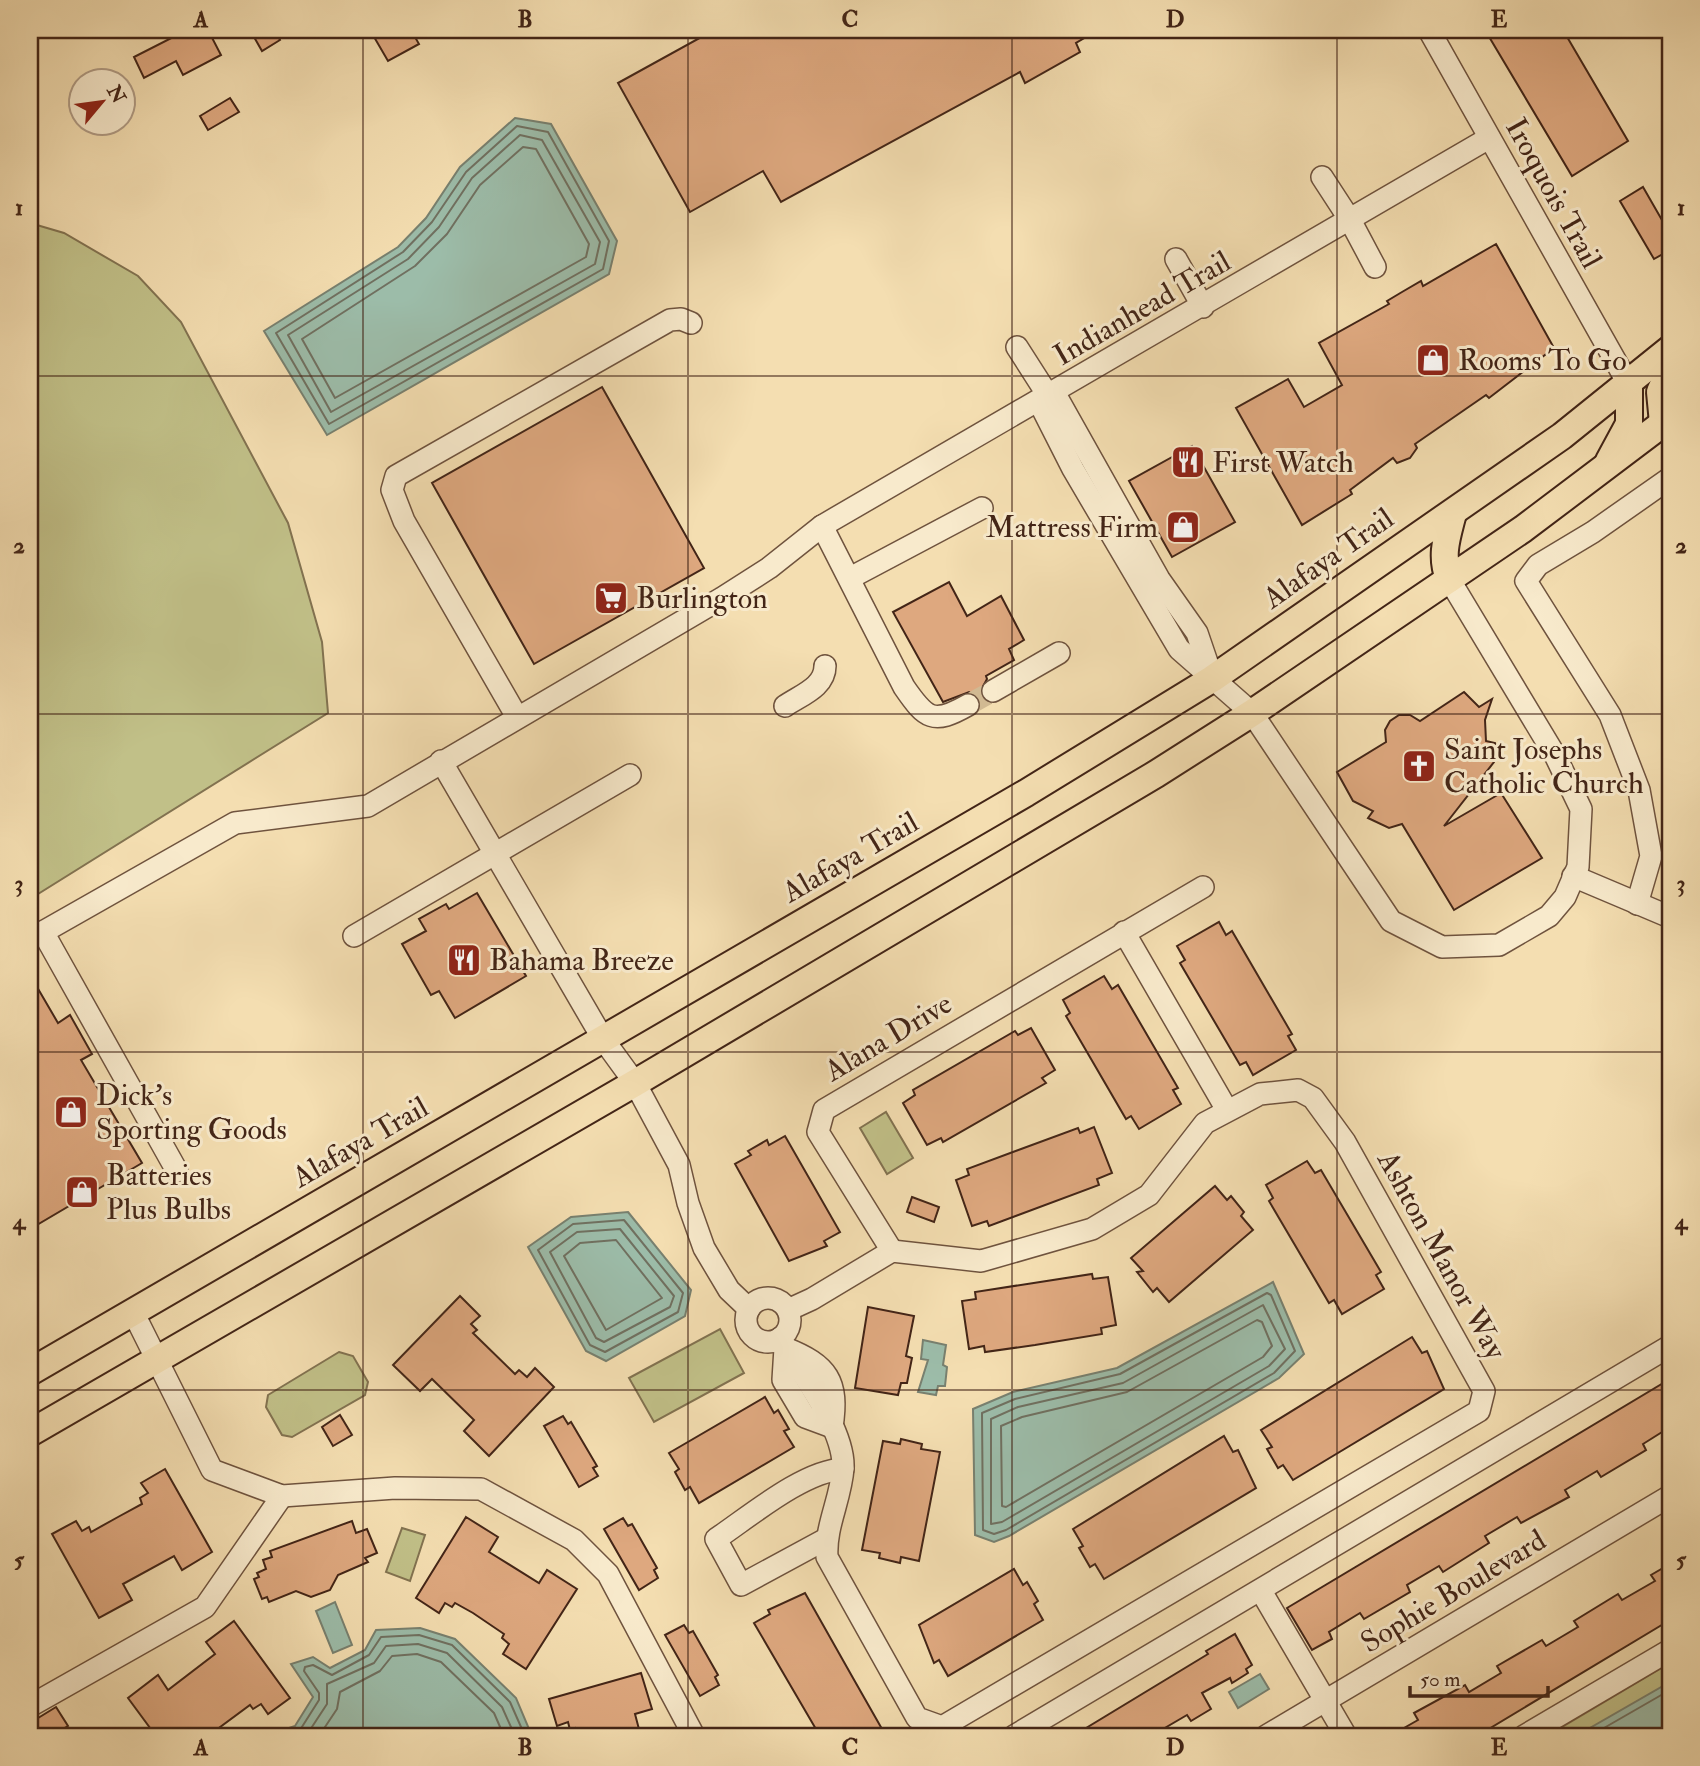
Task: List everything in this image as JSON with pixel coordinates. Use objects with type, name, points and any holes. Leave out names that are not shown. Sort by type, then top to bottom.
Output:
[{"type":"main road","name":"Alafaya Trail","points":[[30,1371],[1026,793],[1212,678],[1453,513],[1629,385],[1670,349]]},
{"type":"main road","points":[[30,1433],[1052,838],[1252,713],[1668,425],[1660,392],[1670,370]]},
{"type":"main road","points":[[1605,469],[1629,424],[1629,385]]},
{"type":"main road","points":[[1449,579],[1444,564],[1444,548],[1453,513]]},
{"type":"street","name":"Iroquois Trail","points":[[1429,30],[1629,385]]},
{"type":"street","name":"Indianhead Trail","points":[[36,932],[235,823],[368,806],[722,598],[769,568],[822,526],[1048,398],[1489,138]]},
{"type":"street","points":[[1322,177],[1350,220],[1375,267]]},
{"type":"street","points":[[1175,259],[1203,307]]},
{"type":"street","points":[[517,718],[404,521],[392,490],[396,477],[670,320],[681,319],[691,323]]},
{"type":"street","points":[[1017,347],[1159,579],[1198,633],[1212,678],[1252,713],[1391,921],[1442,947],[1499,945],[1549,916],[1565,897],[1578,867],[1581,809],[1556,757],[1449,579]]},
{"type":"street","points":[[1637,904],[1651,856],[1639,790],[1610,715],[1526,581],[1538,565],[1594,532],[1670,478]]},
{"type":"street","points":[[850,578],[982,508]]},
{"type":"street","points":[[822,526],[904,687],[920,710],[928,716],[940,718],[968,705]]},
{"type":"street","points":[[993,691],[1059,653]]},
{"type":"street","points":[[785,706],[819,684],[825,676],[825,666]]},
{"type":"street","points":[[441,761],[603,1039],[635,1083],[679,1166],[688,1203],[704,1248],[729,1290],[749,1309]]},
{"type":"street","points":[[354,936],[630,775]]},
{"type":"street","points":[[1573,876],[1670,917]]},
{"type":"street","name":"Alana Drive","points":[[892,1251],[818,1132],[824,1110],[1203,887]]},
{"type":"street","points":[[36,932],[177,1171]]},
{"type":"street","points":[[1124,932],[1227,1110]]},
{"type":"street","name":"Ashton Manor Way","points":[[783,1343],[832,1427],[842,1452],[843,1469],[826,1539],[827,1557],[917,1718],[942,1727],[1479,1411],[1484,1391],[1345,1142],[1312,1098],[1298,1090],[1260,1094],[1205,1123],[1149,1195],[1092,1228],[981,1261],[892,1251]]},
{"type":"street","points":[[788,1310],[812,1299],[892,1251]]},
{"type":"street","points":[[770,1298],[783,1304],[788,1310],[790,1324],[783,1343],[764,1342],[751,1335],[746,1321],[749,1309],[756,1302],[770,1298]]},
{"type":"street","points":[[133,1312],[212,1470],[282,1496],[395,1488],[481,1489],[574,1540],[608,1574],[694,1736]]},
{"type":"street","points":[[1014,1736],[1670,1346]]},
{"type":"street","points":[[826,1539],[741,1585],[716,1539],[800,1484],[829,1470],[843,1469]]},
{"type":"street","points":[[30,1706],[205,1607],[282,1496]]},
{"type":"street","name":"Sophie Boulevard","points":[[1266,1736],[1670,1496]]},
{"type":"street","points":[[1261,1591],[1346,1736]]},
{"type":"street","points":[[1524,1736],[1670,1650]]},
{"type":"shaded area","points":[[30,223],[64,233],[138,276],[181,322],[288,523],[322,642],[328,713],[30,899]]},
{"type":"shaded area","points":[[886,1112],[913,1158],[887,1174],[860,1128]]},
{"type":"shaded area","points":[[720,1329],[744,1373],[654,1422],[629,1378]]},
{"type":"shaded area","points":[[339,1352],[353,1356],[368,1382],[365,1395],[292,1437],[282,1435],[266,1407],[268,1395]]},
{"type":"shaded area","points":[[402,1528],[425,1535],[410,1581],[386,1572]]},
{"type":"shaded area","points":[[1670,1663],[1670,1736],[1547,1736]]},
{"type":"water","points":[[515,118],[551,124],[617,241],[609,274],[327,435],[264,331],[398,247],[426,218],[460,167]]},
{"type":"water","points":[[628,1212],[691,1290],[685,1316],[606,1361],[586,1351],[528,1247],[571,1217]]},
{"type":"water","points":[[1273,1282],[1304,1354],[1279,1378],[1009,1536],[994,1542],[975,1535],[973,1409],[1013,1392],[1117,1368]]},
{"type":"water","points":[[923,1340],[946,1345],[943,1365],[947,1367],[945,1386],[938,1386],[936,1395],[918,1392],[928,1360],[921,1359]]},
{"type":"water","points":[[335,1602],[352,1645],[333,1653],[316,1611]]},
{"type":"water","points":[[420,1628],[455,1639],[516,1698],[532,1736],[265,1736],[295,1726],[313,1697],[291,1664],[313,1657],[330,1668],[365,1650],[376,1630]]},
{"type":"water","points":[[1260,1674],[1269,1689],[1238,1708],[1229,1692]]},
{"type":"water","points":[[1670,1682],[1670,1724],[1646,1736],[1576,1736]]},
{"type":"building","points":[[187,30],[208,30],[221,55],[183,75],[176,61],[144,78],[134,57]]},
{"type":"building","points":[[250,30],[275,30],[280,40],[262,51]]},
{"type":"building","points":[[370,30],[411,30],[419,44],[388,61]]},
{"type":"building","points":[[714,30],[1098,30],[1076,43],[1080,52],[1025,83],[1020,72],[781,202],[763,171],[690,212],[618,83]]},
{"type":"building","points":[[1485,30],[1563,30],[1628,141],[1572,176]]},
{"type":"building","points":[[230,98],[239,112],[208,130],[200,116]]},
{"type":"building","points":[[1643,187],[1670,234],[1670,250],[1654,259],[1620,201]]},
{"type":"building","name":"Rooms To Go","points":[[1496,244],[1554,348],[1489,398],[1486,395],[1415,444],[1417,448],[1410,458],[1397,463],[1393,458],[1350,490],[1352,494],[1302,525],[1236,408],[1288,379],[1304,407],[1342,385],[1319,343],[1389,304],[1387,301],[1421,281],[1423,286]]},
{"type":"building","points":[[602,387],[704,568],[534,664],[432,483]]},
{"type":"building","points":[[1192,446],[1235,522],[1172,557],[1129,481]]},
{"type":"building","points":[[949,582],[967,616],[1001,596],[1024,640],[1009,649],[1014,660],[986,676],[980,692],[982,698],[990,703],[980,708],[979,698],[969,692],[943,702],[893,612]]},
{"type":"building","name":"Saint Josephs Catholic Church","points":[[1464,692],[1479,707],[1492,699],[1485,720],[1486,741],[1495,743],[1497,752],[1494,762],[1444,826],[1501,793],[1542,858],[1454,910],[1402,824],[1389,828],[1368,818],[1373,811],[1353,801],[1337,772],[1386,742],[1385,730],[1390,721],[1399,715],[1410,715],[1420,721]]},
{"type":"building","name":"Bahama Breeze","points":[[477,893],[526,976],[455,1018],[439,991],[431,995],[402,944],[426,931],[419,919],[446,904],[449,909]]},
{"type":"building","points":[[1219,922],[1226,935],[1232,931],[1292,1034],[1288,1036],[1296,1050],[1253,1075],[1246,1062],[1240,1065],[1180,963],[1185,960],[1177,946]]},
{"type":"building","name":"Dick's Sporting Goods","points":[[30,975],[58,1023],[70,1015],[92,1054],[81,1060],[142,1163],[30,1229]]},
{"type":"building","points":[[1104,976],[1112,989],[1118,985],[1178,1088],[1173,1090],[1181,1104],[1139,1129],[1131,1116],[1126,1119],[1066,1016],[1070,1013],[1063,1000]]},
{"type":"building","points":[[1031,1028],[1055,1070],[1042,1078],[1046,1083],[943,1142],[941,1138],[927,1145],[903,1103],[915,1095],[913,1090],[1015,1031],[1018,1035]]},
{"type":"building","points":[[1094,1127],[1112,1173],[1097,1179],[1099,1185],[989,1226],[987,1221],[972,1226],[956,1180],[969,1175],[967,1169],[1078,1128],[1080,1133]]},
{"type":"building","points":[[785,1136],[840,1232],[824,1241],[827,1246],[789,1261],[735,1164],[751,1155],[748,1151],[767,1140],[769,1145]]},
{"type":"building","points":[[1307,1161],[1315,1173],[1321,1170],[1381,1272],[1376,1275],[1384,1289],[1342,1314],[1334,1300],[1329,1303],[1269,1201],[1273,1198],[1266,1185]]},
{"type":"building","points":[[1215,1186],[1227,1200],[1231,1196],[1244,1212],[1241,1216],[1253,1230],[1169,1302],[1157,1288],[1153,1292],[1137,1272],[1143,1271],[1131,1258]]},
{"type":"building","points":[[912,1197],[939,1207],[934,1222],[907,1212]]},
{"type":"building","points":[[1092,1274],[1093,1279],[1108,1277],[1116,1325],[1101,1328],[1102,1334],[985,1352],[984,1346],[969,1349],[962,1301],[976,1299],[975,1292]]},
{"type":"building","points":[[460,1296],[480,1316],[471,1324],[477,1330],[473,1333],[515,1374],[519,1370],[527,1377],[535,1368],[554,1387],[489,1456],[464,1431],[474,1420],[432,1379],[420,1391],[393,1365]]},
{"type":"building","points":[[868,1307],[914,1316],[906,1356],[912,1358],[907,1383],[901,1383],[898,1395],[855,1388]]},
{"type":"building","points":[[1412,1337],[1422,1353],[1427,1351],[1444,1389],[1293,1480],[1283,1465],[1278,1468],[1267,1449],[1272,1447],[1261,1430]]},
{"type":"building","points":[[1670,1379],[1670,1427],[1643,1444],[1646,1450],[1601,1477],[1597,1471],[1565,1490],[1569,1497],[1521,1523],[1517,1517],[1485,1536],[1489,1543],[1443,1572],[1439,1566],[1407,1585],[1410,1592],[1364,1619],[1360,1613],[1329,1632],[1332,1639],[1312,1650],[1287,1608]]},
{"type":"building","points":[[765,1397],[774,1413],[778,1410],[789,1429],[784,1431],[794,1447],[699,1503],[690,1487],[685,1490],[675,1472],[679,1469],[669,1453]]},
{"type":"building","points":[[340,1415],[352,1435],[333,1446],[322,1427]]},
{"type":"building","points":[[563,1416],[568,1424],[571,1422],[597,1466],[593,1468],[598,1476],[579,1487],[544,1426]]},
{"type":"building","points":[[1224,1436],[1233,1452],[1238,1450],[1256,1488],[1104,1579],[1095,1564],[1090,1567],[1079,1548],[1083,1546],[1073,1529]]},
{"type":"building","points":[[901,1439],[922,1444],[921,1449],[940,1452],[919,1561],[901,1557],[900,1563],[879,1558],[880,1553],[862,1550],[883,1441],[900,1444]]},
{"type":"building","points":[[165,1469],[212,1552],[182,1570],[174,1556],[123,1584],[132,1600],[99,1618],[52,1534],[76,1521],[82,1531],[89,1527],[91,1532],[142,1504],[140,1498],[148,1493],[141,1483]]},
{"type":"building","points":[[466,1517],[498,1537],[489,1552],[539,1583],[547,1570],[577,1589],[526,1669],[503,1654],[509,1644],[502,1638],[504,1634],[473,1613],[455,1603],[452,1607],[445,1603],[439,1613],[416,1598]]},
{"type":"building","points":[[623,1518],[628,1526],[632,1524],[657,1568],[654,1570],[658,1578],[639,1590],[604,1529]]},
{"type":"building","points":[[352,1521],[356,1533],[367,1529],[377,1553],[365,1558],[368,1562],[338,1575],[330,1590],[311,1597],[296,1591],[269,1602],[267,1597],[262,1599],[254,1579],[259,1577],[257,1573],[266,1569],[263,1560],[272,1557],[270,1551]]},
{"type":"building","points":[[1670,1564],[1670,1620],[1477,1736],[1390,1736],[1418,1720],[1414,1713],[1465,1685],[1469,1692],[1501,1673],[1497,1666],[1542,1640],[1546,1646],[1578,1627],[1574,1621],[1618,1594],[1622,1600],[1655,1581],[1651,1575]]},
{"type":"building","points":[[1014,1569],[1023,1585],[1027,1582],[1038,1601],[1034,1604],[1043,1620],[948,1676],[939,1660],[934,1663],[919,1625]]},
{"type":"building","points":[[805,1593],[886,1736],[820,1736],[754,1623],[770,1614],[768,1610]]},
{"type":"building","points":[[234,1621],[290,1698],[268,1714],[261,1704],[253,1709],[250,1705],[208,1736],[156,1736],[128,1698],[158,1675],[168,1690],[215,1654],[206,1642]]},
{"type":"building","points":[[684,1625],[689,1633],[693,1631],[718,1675],[715,1677],[719,1685],[700,1696],[665,1635]]},
{"type":"building","points":[[1235,1634],[1252,1665],[1246,1669],[1248,1673],[1232,1683],[1230,1678],[1202,1693],[1211,1709],[1191,1721],[1187,1715],[1151,1736],[1073,1736],[1208,1654],[1206,1651]]},
{"type":"building","points":[[641,1673],[652,1709],[635,1714],[640,1733],[578,1736],[575,1728],[570,1730],[568,1722],[557,1726],[549,1699]]},
{"type":"building","points":[[56,1707],[68,1726],[59,1731],[62,1736],[30,1736],[30,1723]]},
{"type":"tunnel","points":[[968,705],[993,691]]},
{"type":"place","name":"Rooms To Go","points":[[1433,360]]},
{"type":"place","name":"First Watch","points":[[1188,462]]},
{"type":"place","name":"Mattress Firm","points":[[1183,527]]},
{"type":"place","name":"Burlington","points":[[611,598]]},
{"type":"place","name":"Saint Josephs Catholic Church","points":[[1419,766]]},
{"type":"place","name":"Bahama Breeze","points":[[464,960]]},
{"type":"place","name":"Dick's Sporting Goods","points":[[71,1112]]},
{"type":"place","name":"Batteries Plus Bulbs","points":[[82,1192]]}]
